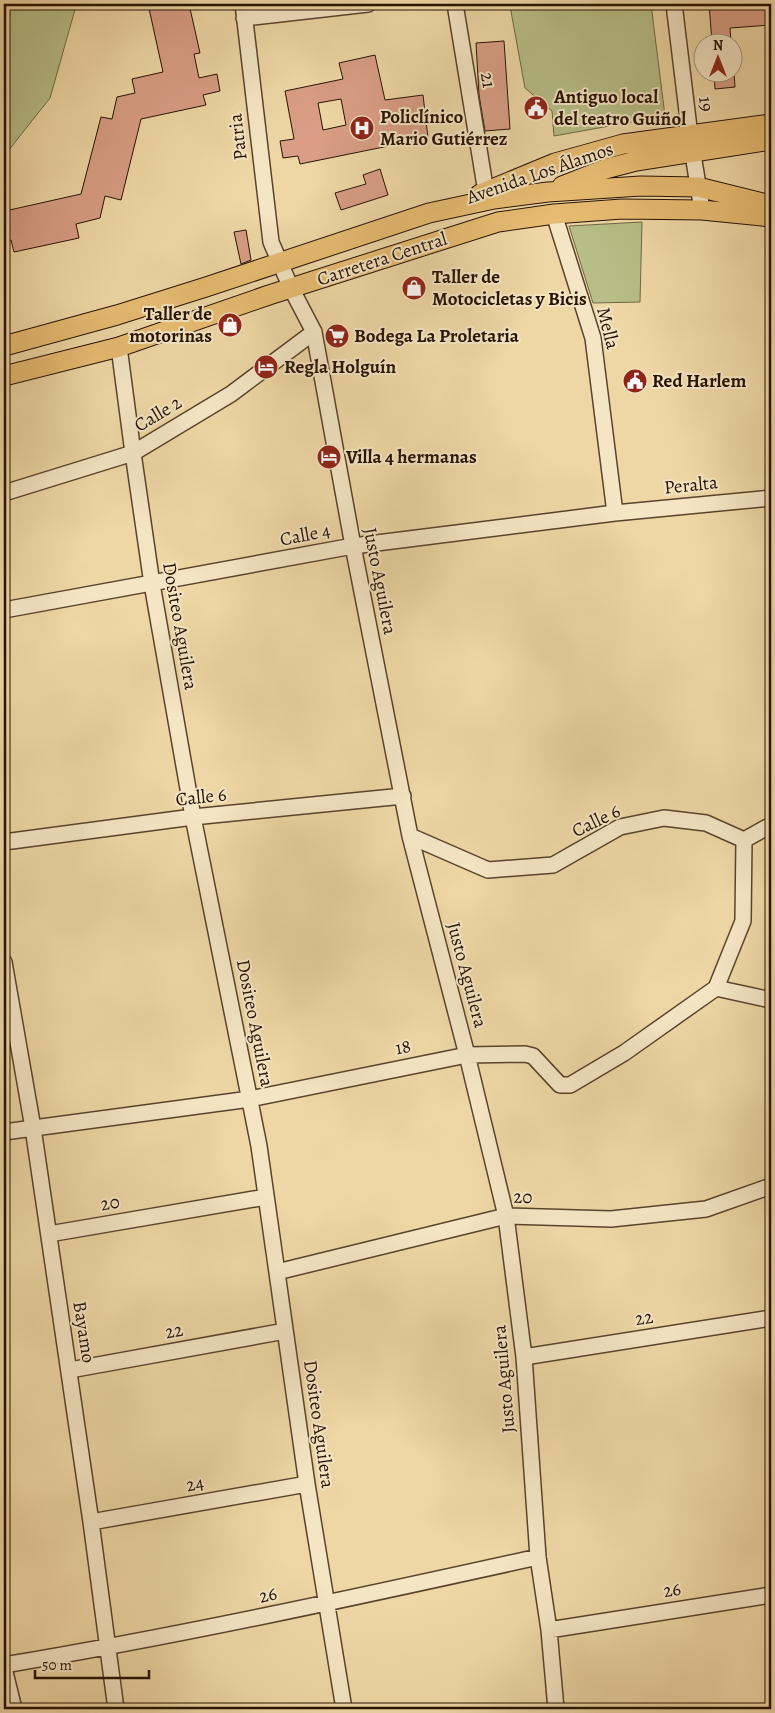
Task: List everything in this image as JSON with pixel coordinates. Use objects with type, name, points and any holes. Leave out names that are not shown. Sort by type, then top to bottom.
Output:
[{"type":"main road","name":"Avenida Los Álamos","points":[[548,192],[605,169],[691,144],[771,124]]},
{"type":"main road","name":"Avenida Los Álamos","points":[[429,213],[486,192],[555,163],[623,144],[691,144],[771,140]]},
{"type":"main road","name":"Carretera Central","points":[[4,346],[116,315],[429,213],[494,199],[548,192],[640,186],[698,187],[771,205]]},
{"type":"main road","points":[[498,222],[548,192]]},
{"type":"main road","name":"Carretera Central","points":[[4,376],[119,347],[291,288],[498,222],[554,214],[622,209],[702,210],[771,217]]},
{"type":"street","points":[[243,11],[362,4]]},
{"type":"street","name":"21","points":[[455,4],[486,192]]},
{"type":"street","name":"19","points":[[674,4],[691,144],[702,210]]},
{"type":"street","name":"Patria","points":[[243,11],[271,242],[280,263]]},
{"type":"street","name":"Mella","points":[[554,214],[593,338],[616,513]]},
{"type":"street","name":"Justo Aguilera","points":[[280,263],[314,332],[353,546],[410,836],[467,1055],[506,1216],[524,1357],[538,1557],[549,1630],[556,1709]]},
{"type":"street","name":"Calle 2","points":[[4,492],[133,453],[230,394],[314,332]]},
{"type":"street","name":"Dositeo Aguilera","points":[[119,347],[152,584],[193,817],[250,1098],[277,1272],[306,1484],[344,1709]]},
{"type":"street","name":"Peralta","points":[[616,513],[771,498]]},
{"type":"street","name":"Calle 4","points":[[4,610],[353,546],[616,513]]},
{"type":"street","name":"Calle 6","points":[[4,842],[193,817],[403,796]]},
{"type":"street","name":"Calle 6","points":[[410,836],[488,870],[553,866],[620,827],[664,818],[706,823],[744,840]]},
{"type":"street","points":[[771,825],[744,840],[743,922],[716,988],[771,1000]]},
{"type":"street","name":"Bayamo","points":[[4,962],[34,1128],[70,1370],[116,1709]]},
{"type":"street","name":"18","points":[[4,1132],[250,1098],[467,1055],[525,1054],[533,1056],[560,1086],[570,1085],[624,1053],[716,988]]},
{"type":"street","name":"20","points":[[277,1272],[506,1216],[611,1219],[687,1211],[706,1208],[771,1186]]},
{"type":"street","name":"20","points":[[49,1234],[266,1198]]},
{"type":"street","name":"22","points":[[524,1357],[771,1318]]},
{"type":"street","name":"22","points":[[70,1370],[285,1331]]},
{"type":"street","name":"24","points":[[91,1522],[306,1484]]},
{"type":"street","name":"26","points":[[4,1667],[108,1648],[327,1603],[538,1557]]},
{"type":"street","name":"26","points":[[549,1630],[771,1595]]},
{"type":"street","points":[[4,1667],[14,1709]]},
{"type":"green space","points":[[4,4],[75,4],[76,6],[50,98],[4,156]]},
{"type":"green space","points":[[513,4],[651,4],[665,116],[554,136],[552,111],[525,88],[510,6]]},
{"type":"green space","points":[[642,222],[640,302],[593,303],[569,226]]},
{"type":"building","points":[[148,4],[189,4],[200,53],[194,54],[199,78],[217,74],[220,91],[203,95],[206,105],[141,119],[121,200],[105,196],[100,218],[76,224],[79,238],[14,252],[11,240],[4,242],[4,230],[9,228],[5,211],[81,194],[101,117],[112,119],[117,97],[135,93],[132,79],[163,72]]},
{"type":"building","points":[[709,4],[769,4],[771,25],[730,28],[730,32],[711,32]]},
{"type":"building","points":[[504,41],[510,129],[485,131],[479,95],[476,43]]},
{"type":"building","points":[[375,55],[385,100],[423,95],[428,138],[300,164],[298,156],[283,158],[280,141],[294,139],[285,91],[343,79],[339,63]],"holes":[[[341,99],[346,125],[323,130],[318,103]]]},
{"type":"building","points":[[715,82],[735,82],[735,87],[715,89]]},
{"type":"building","points":[[380,169],[388,195],[341,210],[335,193],[366,184],[363,175]]},
{"type":"building","points":[[246,230],[251,260],[241,264],[234,232]]},
{"type":"place","name":"Antiguo local del teatro Guiñol","points":[[536,108]]},
{"type":"place","name":"Policlínico Mario Gutiérrez","points":[[362,128]]},
{"type":"place","name":"Taller de Motocicletas y Bicis","points":[[414,288]]},
{"type":"place","name":"Taller de motorinas","points":[[230,325]]},
{"type":"place","name":"Bodega La Proletaria","points":[[337,336]]},
{"type":"place","name":"Regla Holguín","points":[[266,367]]},
{"type":"place","name":"Red Harlem","points":[[635,381]]},
{"type":"place","name":"Villa 4 hermanas","points":[[329,457]]}]
